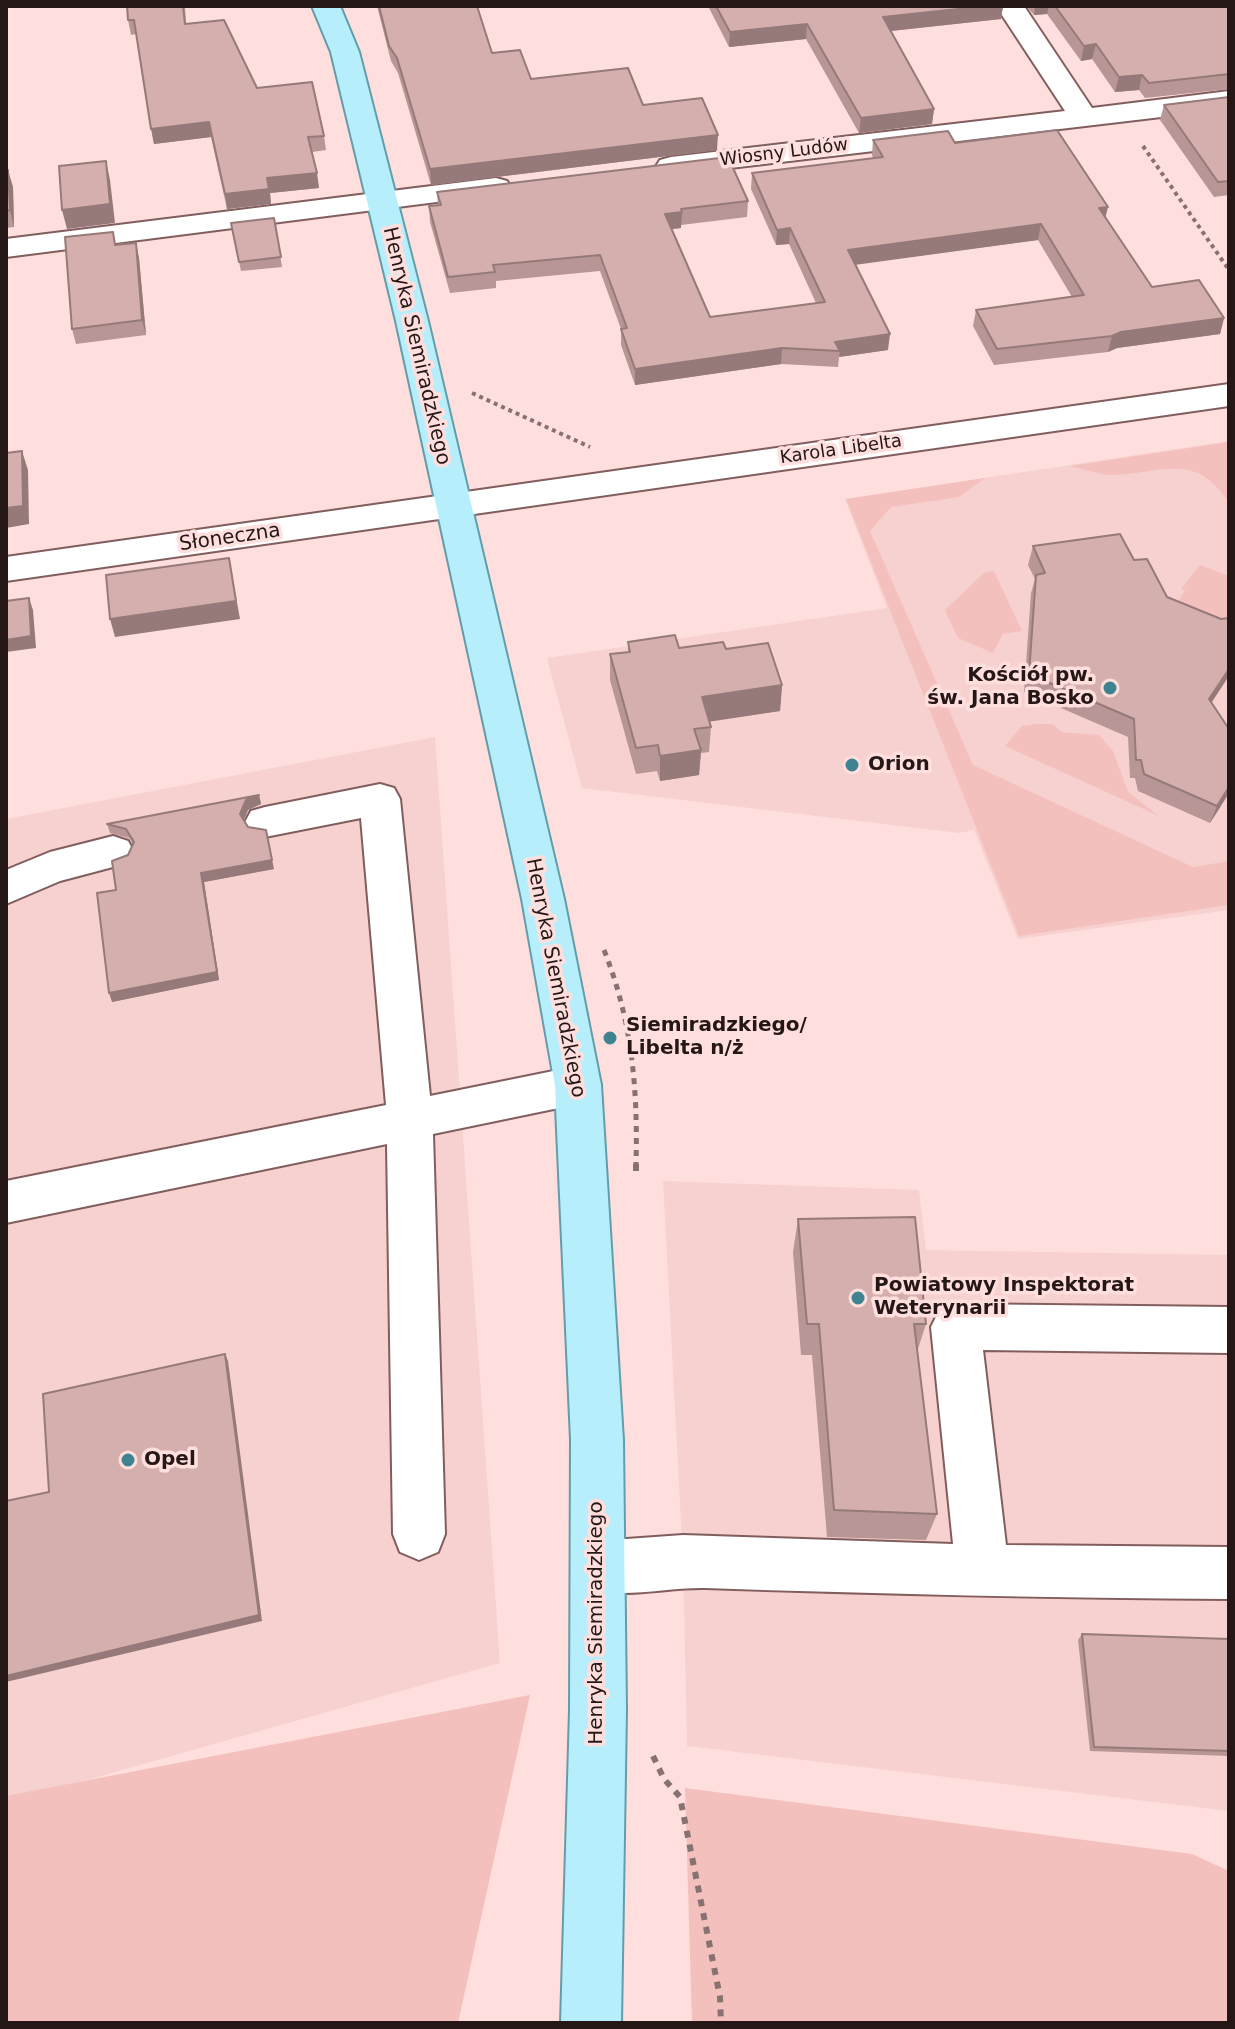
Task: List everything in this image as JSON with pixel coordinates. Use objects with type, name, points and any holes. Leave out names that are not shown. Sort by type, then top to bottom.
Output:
[{"type":"main road","name":"Henryka Siemiradzkiego","points":[[326,6],[345,52],[454,504],[543,899],[578,1085],[596,1425],[598,1567],[591,2023]]},
{"type":"street","points":[[1010,6],[1084,117]]},
{"type":"street","name":"Wiosny Ludów","points":[[643,170],[1229,100]]},
{"type":"street","points":[[6,248],[517,185]]},
{"type":"street","name":"Karola Libelta","points":[[454,504],[1229,395]]},
{"type":"street","name":"Słoneczna","points":[[6,569],[454,504]]},
{"type":"street","points":[[265,822],[380,799],[410,1120],[419,1534]]},
{"type":"street","points":[[6,888],[50,868],[113,852]]},
{"type":"street","points":[[6,1202],[578,1085]]},
{"type":"street","points":[[982,1571],[956,1327],[1229,1330]]},
{"type":"street","points":[[598,1567],[683,1561],[982,1571],[1229,1573]]},
{"type":"path","points":[[1136,136],[1229,270]]},
{"type":"path","points":[[467,391],[603,453]]},
{"type":"path","points":[[680,1797],[720,1997],[721,2023]]},
{"type":"shaded area","points":[[1229,441],[1229,910],[1018,939],[974,830],[959,833],[582,788],[547,658],[887,608],[845,499]]},
{"type":"shaded area","points":[[1229,442],[1229,503],[1204,476],[1191,471],[1163,469],[1113,475],[1070,466]]},
{"type":"shaded area","points":[[985,478],[959,497],[891,507],[870,531],[973,765],[1193,867],[1229,861],[1229,905],[1019,936],[846,499]]},
{"type":"shaded area","points":[[1200,565],[1229,576],[1229,615],[1218,630],[1177,602],[1185,591],[1181,589]]},
{"type":"shaded area","points":[[994,571],[1022,631],[1003,634],[993,653],[958,638],[945,610],[984,573]]},
{"type":"shaded area","points":[[1053,724],[1062,732],[1099,735],[1113,751],[1128,792],[1159,816],[1005,746],[1022,726]]},
{"type":"shaded area","points":[[435,737],[500,1663],[6,1803],[6,819]]},
{"type":"shaded area","points":[[663,1181],[919,1190],[926,1250],[1229,1255],[1229,1811],[687,1746],[683,1561]]},
{"type":"shaded area","points":[[530,1695],[458,2023],[6,2023],[6,1796]]},
{"type":"shaded area","points":[[685,1788],[1192,1854],[1229,1871],[1229,2023],[692,2023]]},
{"type":"building","points":[[127,6],[183,6],[185,24],[224,20],[257,88],[312,82],[324,136],[308,137],[317,173],[267,178],[269,189],[225,194],[209,122],[151,129],[134,20],[128,20]]},
{"type":"building","points":[[379,6],[477,6],[492,53],[520,50],[531,79],[628,68],[643,105],[702,98],[718,135],[430,169],[397,58],[389,46]]},
{"type":"building","points":[[716,6],[986,6],[883,17],[934,109],[861,118],[807,24],[730,32]]},
{"type":"building","points":[[1055,6],[1229,6],[1229,74],[1149,83],[1142,75],[1119,77],[1096,44],[1084,46]]},
{"type":"building","points":[[1229,97],[1229,181],[1218,182],[1164,105]]},
{"type":"building","points":[[1057,130],[1108,207],[1099,208],[1152,287],[1199,280],[1224,318],[1121,332],[1112,336],[997,349],[976,310],[1084,295],[1041,224],[848,250],[890,334],[835,342],[840,351],[782,348],[635,369],[621,329],[627,328],[600,255],[493,265],[495,272],[448,277],[429,206],[441,205],[437,192],[728,157],[748,201],[681,209],[682,212],[665,214],[710,317],[825,302],[790,228],[777,230],[752,173],[883,157],[873,140],[948,131],[955,143]]},
{"type":"building","points":[[106,161],[110,204],[62,210],[59,166]]},
{"type":"building","points":[[6,170],[10,210],[6,211]]},
{"type":"building","points":[[274,218],[281,257],[239,262],[231,223]]},
{"type":"building","points":[[113,232],[115,245],[136,243],[142,320],[72,329],[65,237]]},
{"type":"building","points":[[22,451],[23,506],[6,508],[6,453]]},
{"type":"building","name":"Kościół pw. św. Jana Bosko","points":[[1120,534],[1134,560],[1147,559],[1167,597],[1221,619],[1229,618],[1229,669],[1209,699],[1229,729],[1229,787],[1217,806],[1144,774],[1141,760],[1136,760],[1134,719],[1029,674],[1036,575],[1045,573],[1033,546]]},
{"type":"building","points":[[229,558],[236,601],[110,619],[106,575]]},
{"type":"building","points":[[29,598],[31,636],[6,640],[6,601]]},
{"type":"building","points":[[675,635],[679,648],[723,642],[726,649],[768,643],[782,685],[702,697],[711,727],[694,729],[701,750],[660,756],[658,745],[636,748],[610,654],[630,652],[628,642]]},
{"type":"building","points":[[259,795],[246,800],[240,814],[248,827],[266,830],[272,860],[201,873],[217,972],[109,993],[97,893],[116,890],[112,861],[128,855],[134,842],[126,829],[107,824]]},
{"type":"building","points":[[915,1217],[926,1324],[914,1324],[937,1514],[834,1510],[819,1324],[807,1324],[798,1219]]},
{"type":"building","points":[[225,1354],[259,1615],[6,1676],[6,1501],[49,1492],[43,1394]]},
{"type":"building","points":[[1082,1634],[1229,1639],[1229,1751],[1094,1747]]},
{"type":"place","name":"Kościół pw. św. Jana Bosko","points":[[1110,688]]},
{"type":"place","name":"Orion","points":[[852,765]]},
{"type":"place","name":"Siemiradzkiego/ Libelta n/ż","points":[[610,1038]]},
{"type":"place","name":"Powiatowy Inspektorat Weterynarii","points":[[858,1298]]},
{"type":"place","name":"Opel","points":[[128,1460]]}]
